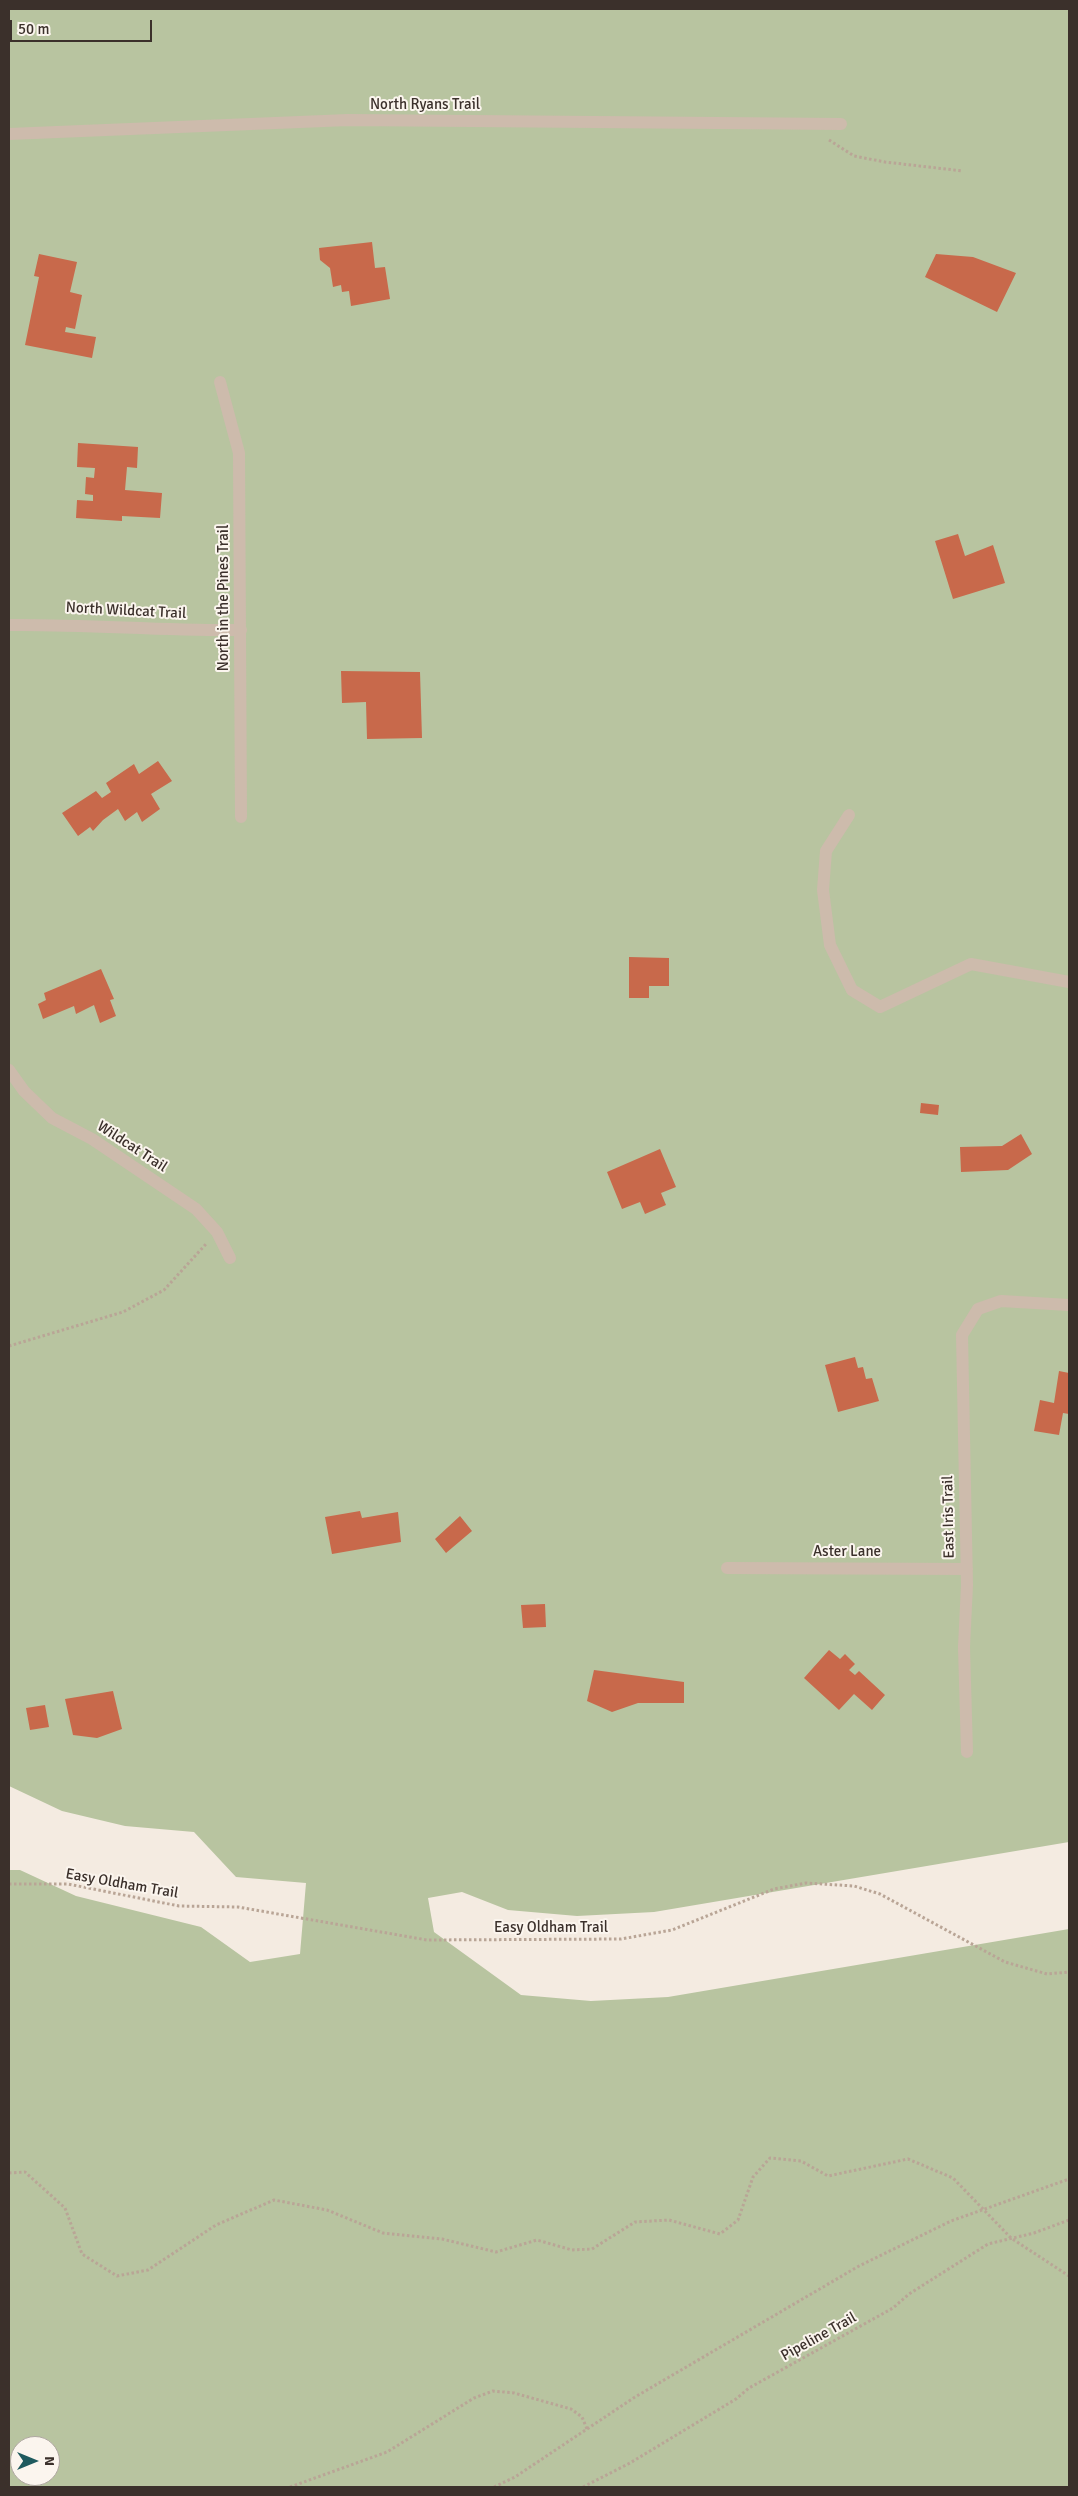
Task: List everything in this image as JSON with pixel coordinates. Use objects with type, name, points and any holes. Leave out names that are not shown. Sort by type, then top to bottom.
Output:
[{"type":"street","name":"North Ryans Trail","points":[[9,134],[348,120],[841,124]]},
{"type":"street","name":"North in the Pines Trail","points":[[220,382],[239,453],[241,817]]},
{"type":"street","name":"North Wildcat Trail","points":[[9,625],[70,624],[179,631],[241,630]]},
{"type":"street","points":[[849,814],[826,851],[823,890],[830,945],[852,990],[880,1007],[971,964],[1069,982]]},
{"type":"street","name":"Wildcat Trail","points":[[9,1070],[24,1091],[52,1118],[92,1139],[196,1209],[217,1232],[230,1258]]},
{"type":"street","name":"East Iris Trail","points":[[967,1752],[964,1647],[967,1569],[962,1335],[978,1309],[1001,1301],[1069,1306]]},
{"type":"street","name":"Aster Lane","points":[[727,1568],[967,1569]]},
{"type":"path","points":[[825,138],[854,156],[885,162],[963,171]]},
{"type":"path","points":[[9,1346],[123,1312],[164,1290],[217,1232]]},
{"type":"path","name":"Easy Oldham Trail","points":[[9,1884],[68,1884],[179,1906],[238,1907],[427,1940],[621,1939],[672,1930],[774,1889],[806,1883],[854,1886],[880,1894],[1005,1962],[1047,1974],[1069,1972]]},
{"type":"path","points":[[9,2173],[25,2172],[66,2208],[82,2254],[117,2276],[148,2270],[216,2224],[274,2200],[327,2210],[383,2233],[442,2239],[496,2252],[537,2240],[572,2250],[592,2249],[634,2222],[669,2220],[720,2234],[738,2220],[753,2177],[770,2158],[801,2161],[828,2176],[908,2159],[953,2178],[1010,2238],[1069,2276]]},
{"type":"path","points":[[494,2487],[515,2477],[586,2429],[692,2363],[859,2266],[951,2221],[1069,2179]]},
{"type":"path","name":"Pipeline Trail","points":[[583,2487],[630,2462],[736,2398],[749,2388],[893,2308],[909,2294],[988,2244],[1034,2233],[1069,2220]]},
{"type":"path","points":[[290,2487],[387,2452],[474,2398],[493,2391],[514,2393],[571,2409],[582,2417],[586,2429]]},
{"type":"green space","points":[[9,9],[1069,9],[1069,1842],[654,1912],[577,1916],[508,1910],[462,1892],[428,1898],[434,1932],[521,1995],[591,2001],[668,1997],[1069,1929],[1069,2487],[9,2487],[9,1870],[20,1870],[76,1896],[201,1927],[250,1962],[300,1954],[306,1883],[236,1877],[194,1832],[125,1826],[62,1811],[9,1786]]},
{"type":"building","points":[[372,242],[375,268],[385,267],[390,299],[351,306],[349,291],[342,292],[341,285],[333,287],[330,268],[320,260],[319,248]]},
{"type":"building","points":[[39,254],[77,262],[70,292],[82,295],[75,329],[66,327],[65,332],[96,337],[92,358],[25,345],[39,277],[34,276]]},
{"type":"building","points":[[936,254],[973,257],[1016,273],[997,312],[925,277]]},
{"type":"building","points":[[78,443],[138,447],[137,468],[127,467],[125,490],[162,493],[160,518],[122,516],[122,521],[76,518],[77,500],[93,501],[93,495],[85,494],[86,477],[94,478],[95,468],[77,467]]},
{"type":"building","points":[[958,534],[965,556],[993,545],[1005,583],[953,599],[935,541]]},
{"type":"building","points":[[341,671],[420,672],[422,738],[367,739],[366,702],[342,703]]},
{"type":"building","points":[[158,761],[172,781],[151,794],[160,809],[142,822],[137,812],[125,821],[118,809],[103,820],[93,831],[90,827],[78,836],[62,813],[96,791],[102,798],[111,792],[106,783],[134,764],[139,774]]},
{"type":"building","points":[[629,957],[669,958],[669,986],[649,986],[649,998],[629,998]]},
{"type":"building","points":[[101,969],[114,999],[110,1000],[116,1016],[100,1023],[94,1005],[76,1014],[74,1006],[43,1019],[38,1004],[46,1000],[44,993]]},
{"type":"building","points":[[921,1103],[939,1105],[938,1115],[920,1113]]},
{"type":"building","points":[[1021,1134],[1032,1154],[1008,1170],[961,1172],[960,1147],[1002,1146]]},
{"type":"building","points":[[660,1149],[676,1187],[661,1193],[666,1205],[645,1214],[640,1202],[622,1209],[607,1172]]},
{"type":"building","points":[[855,1357],[858,1368],[863,1367],[866,1379],[872,1378],[879,1401],[838,1412],[825,1365]]},
{"type":"building","points":[[1059,1371],[1069,1373],[1069,1414],[1063,1413],[1059,1435],[1034,1431],[1040,1400],[1054,1403]]},
{"type":"building","points":[[360,1511],[362,1518],[398,1512],[401,1542],[332,1554],[325,1517]]},
{"type":"building","points":[[460,1516],[472,1531],[446,1553],[435,1539]]},
{"type":"building","points":[[545,1604],[546,1627],[523,1628],[521,1605]]},
{"type":"building","points":[[829,1650],[840,1659],[845,1654],[855,1664],[849,1670],[855,1675],[859,1671],[885,1695],[872,1710],[854,1694],[839,1710],[804,1678]]},
{"type":"building","points":[[594,1670],[684,1682],[684,1703],[638,1703],[612,1712],[587,1701]]},
{"type":"building","points":[[113,1691],[122,1729],[97,1738],[73,1735],[65,1699]]},
{"type":"building","points":[[45,1705],[49,1727],[30,1730],[26,1708]]}]
